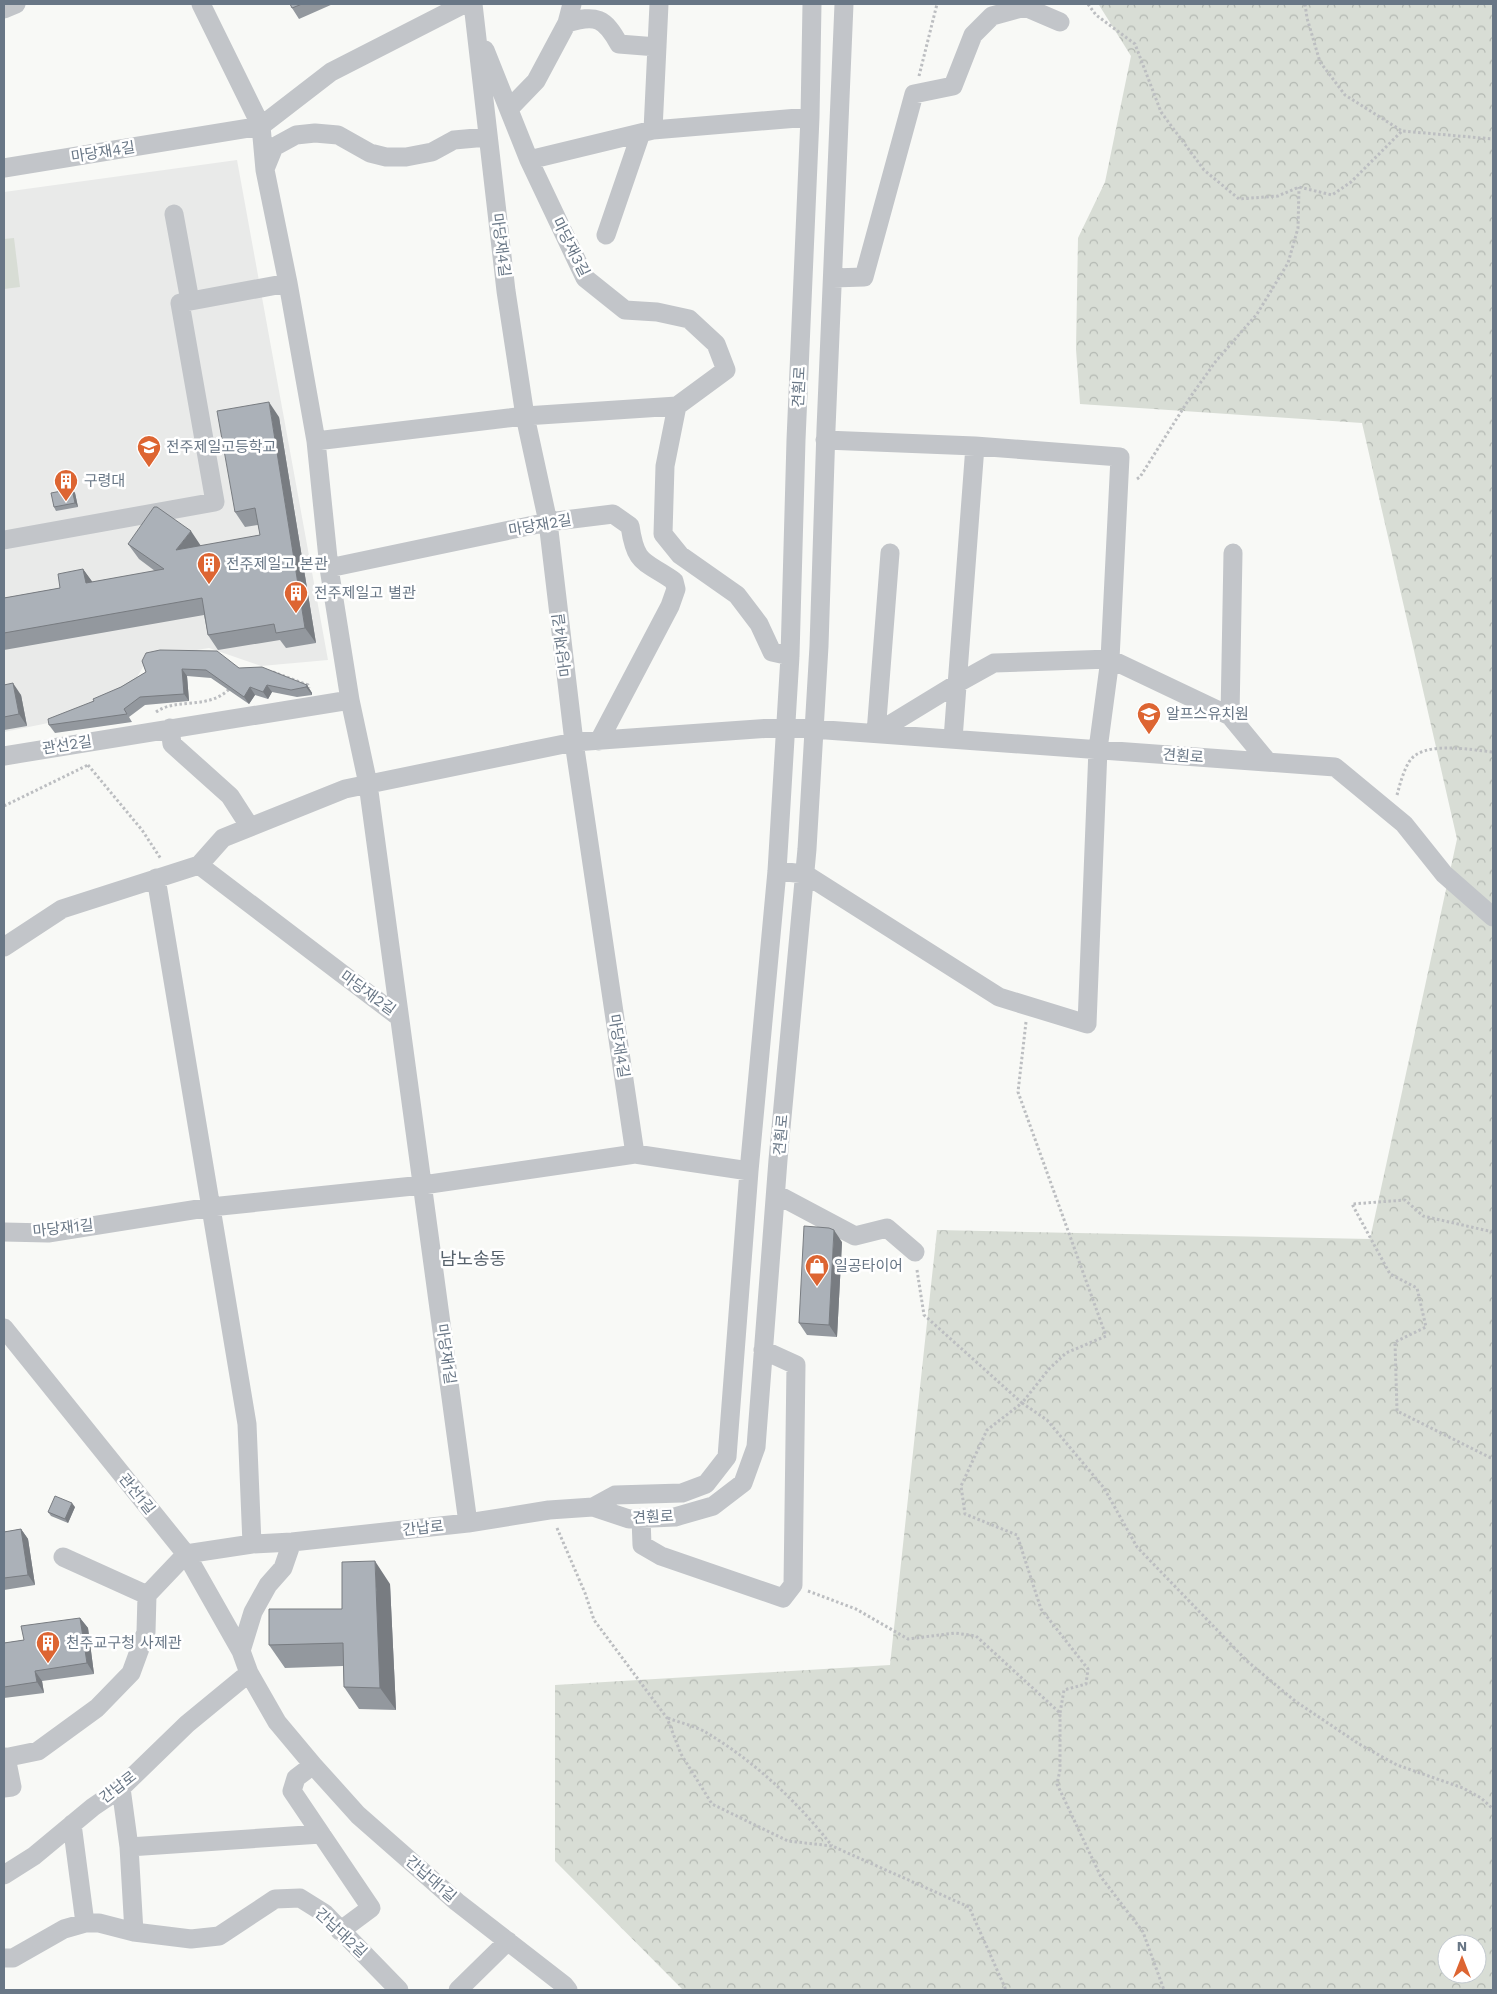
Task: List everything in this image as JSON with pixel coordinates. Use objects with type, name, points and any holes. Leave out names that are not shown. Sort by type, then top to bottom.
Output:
[{"type":"street","points":[[4,9],[16,4]]},
{"type":"street","points":[[201,4],[261,126],[265,170],[288,283],[316,441],[329,568]]},
{"type":"street","name":"마당재4길","points":[[4,168],[261,126],[331,72],[464,4]]},
{"type":"street","name":"마당재4길","points":[[473,4],[478,33],[487,137],[506,291],[525,416],[548,522],[574,742],[635,1154]]},
{"type":"street","points":[[509,109],[536,81],[567,23],[572,4]]},
{"type":"street","points":[[606,235],[647,132],[657,47],[659,4]]},
{"type":"street","name":"견훤로","points":[[593,1507],[615,1495],[682,1493],[706,1484],[727,1457],[749,1171],[777,871],[790,656],[796,440],[810,117],[812,4]]},
{"type":"street","name":"견훤로","points":[[593,1507],[629,1519],[675,1517],[713,1506],[743,1483],[756,1447],[776,1194],[805,874],[819,646],[825,440],[844,4]]},
{"type":"street","points":[[833,278],[864,277],[914,94],[953,86],[973,34],[992,16],[1025,7],[1060,22]]},
{"type":"street","points":[[567,23],[589,18],[599,20],[609,26],[620,44],[657,47]]},
{"type":"street","points":[[478,33],[529,160],[647,132],[810,117]]},
{"type":"street","points":[[265,170],[274,147],[296,135],[338,135],[370,152],[386,157],[406,157],[432,152],[454,140],[487,137]]},
{"type":"street","name":"마당재3길","points":[[529,160],[585,278],[625,310],[656,312],[689,319],[716,344],[726,370],[677,406]]},
{"type":"street","points":[[174,214],[190,301]]},
{"type":"street","points":[[4,540],[215,502],[180,303],[288,283]]},
{"type":"street","points":[[316,441],[525,416],[677,406],[665,466],[663,534],[680,555],[737,595],[759,624],[772,652],[790,656]]},
{"type":"street","points":[[777,871],[805,874],[999,997],[1087,1024],[1098,749],[1110,659],[1120,457],[975,446],[825,440]]},
{"type":"street","points":[[953,738],[975,446]]},
{"type":"street","name":"마당재2길","points":[[399,1017],[368,784],[350,700],[329,568],[548,522],[613,514],[630,526],[633,547],[644,564],[674,581],[676,589],[670,606],[599,741]]},
{"type":"street","points":[[876,733],[890,553]]},
{"type":"street","points":[[1230,716],[1233,553]]},
{"type":"street","points":[[876,733],[994,663],[1110,659],[1230,716],[1268,762]]},
{"type":"street","points":[[250,827],[230,796],[172,744],[170,728],[350,700]]},
{"type":"street","points":[[4,948],[62,909],[199,865],[223,838],[345,789],[574,742],[785,727]]},
{"type":"street","name":"견훤로","points":[[785,727],[1335,767],[1404,824]]},
{"type":"street","name":"관선2길","points":[[4,756],[170,728]]},
{"type":"street","points":[[1404,824],[1444,874],[1490,910]]},
{"type":"street","name":"마당재2길","points":[[199,865],[399,1017]]},
{"type":"street","points":[[163,876],[182,1031],[247,1424],[252,1544]]},
{"type":"street","name":"마당재1길","points":[[399,1017],[468,1523]]},
{"type":"street","name":"마당재1길","points":[[4,1232],[48,1232],[211,1207],[423,1185],[635,1154],[749,1171]]},
{"type":"street","points":[[776,1194],[854,1236],[887,1228],[915,1252]]},
{"type":"street","name":"관선1길","points":[[4,1328],[186,1554],[241,1651],[249,1673]]},
{"type":"street","points":[[641,1518],[642,1545],[661,1556],[783,1598],[793,1585],[796,1365],[763,1350]]},
{"type":"street","name":"간납로","points":[[186,1554],[252,1544],[292,1542],[468,1523],[549,1510],[593,1507]]},
{"type":"street","points":[[241,1651],[253,1612],[268,1585],[283,1568],[292,1542]]},
{"type":"street","points":[[4,1788],[12,1787],[5,1758],[38,1751],[97,1708],[131,1673],[146,1632],[147,1595],[186,1554]]},
{"type":"street","points":[[63,1557],[147,1595]]},
{"type":"street","name":"간납로","points":[[4,1875],[34,1856],[93,1807],[121,1788],[188,1724],[249,1673]]},
{"type":"street","name":"간납대1길","points":[[249,1673],[277,1722],[358,1815],[457,1902],[508,1941],[562,1987]]},
{"type":"street","points":[[313,1765],[296,1778],[292,1790],[371,1908],[340,1931]]},
{"type":"street","points":[[121,1788],[129,1847],[134,1932]]},
{"type":"street","points":[[72,1824],[85,1923]]},
{"type":"street","points":[[129,1847],[321,1834]]},
{"type":"street","name":"간납대2길","points":[[4,1958],[14,1958],[64,1929],[85,1923],[99,1924],[134,1932],[191,1939],[219,1936],[276,1900],[300,1898],[324,1914],[399,1990]]},
{"type":"street","points":[[458,1990],[508,1941]]},
{"type":"path","points":[[914,94],[937,4]]},
{"type":"path","points":[[1088,4],[1096,15],[1135,44],[1162,112],[1204,170],[1239,199],[1278,196],[1299,187],[1332,195],[1351,182],[1402,131]]},
{"type":"path","points":[[1305,4],[1307,18],[1320,62],[1345,95],[1402,131],[1493,139]]},
{"type":"path","points":[[1118,488],[1140,477],[1191,396],[1216,361],[1257,314],[1288,263],[1298,228],[1299,187]]},
{"type":"path","points":[[269,672],[277,672],[308,685],[312,706]]},
{"type":"path","points":[[151,716],[163,707],[208,701],[226,693],[232,686]]},
{"type":"path","points":[[1404,824],[1401,807],[1396,797],[1404,770],[1409,760],[1416,753],[1428,749],[1493,752]]},
{"type":"path","points":[[4,806],[88,765],[142,830],[163,876]]},
{"type":"path","points":[[1028,1006],[1018,1092],[1106,1336],[1066,1353],[1049,1369],[1022,1403],[987,1430],[961,1486],[965,1514],[1017,1535],[1041,1609],[1088,1668],[1086,1684],[1064,1690],[1060,1712],[1060,1770],[1057,1784],[1101,1877],[1143,1932],[1164,1990]]},
{"type":"path","points":[[1493,1232],[1423,1216],[1405,1200],[1352,1204],[1390,1274],[1417,1288],[1426,1327],[1396,1342],[1398,1411],[1493,1459]]},
{"type":"path","points":[[915,1252],[924,1315],[1022,1403],[1047,1420],[1104,1488],[1137,1548],[1247,1661],[1295,1701],[1359,1744],[1397,1765],[1463,1788],[1482,1798],[1493,1809]]},
{"type":"path","points":[[549,1510],[585,1593],[594,1620],[667,1718],[680,1754],[712,1804],[788,1841],[832,1846],[969,1907],[1006,1990]]},
{"type":"path","points":[[793,1585],[856,1609],[908,1639],[955,1633],[976,1636],[1060,1712]]},
{"type":"path","points":[[667,1718],[706,1733],[763,1773],[813,1821],[832,1846]]},
{"type":"shaded area","name":"전주제일고등학교","points":[[237,160],[328,660],[261,666],[209,648],[148,658],[131,688],[63,720],[4,732],[4,192]]},
{"type":"green space","points":[[1090,4],[1493,4],[1493,1990],[683,1990],[555,1861],[555,1685],[890,1665],[937,1230],[1370,1239],[1457,839],[1362,423],[1080,404],[1076,349],[1078,238],[1105,182],[1131,56],[1099,5]]},
{"type":"green space","points":[[14,238],[20,287],[4,289],[4,239]]},
{"type":"building","points":[[290,4],[302,4],[292,8]]},
{"type":"building","points":[[269,402],[305,628],[276,633],[274,624],[208,635],[202,598],[4,633],[4,598],[60,588],[58,574],[83,569],[86,583],[164,569],[128,544],[154,507],[157,507],[191,531],[176,550],[260,535],[255,508],[235,512],[217,411]]},
{"type":"building","name":"구령대","points":[[72,489],[75,503],[54,507],[51,493]]},
{"type":"building","points":[[160,650],[217,651],[239,668],[262,667],[307,685],[306,687],[291,690],[267,685],[263,692],[250,687],[244,697],[206,670],[182,669],[184,694],[140,697],[124,709],[127,714],[49,725],[48,719],[94,701],[93,699],[121,687],[146,672],[142,661],[146,653]]},
{"type":"building","points":[[13,683],[19,714],[4,717],[4,685]]},
{"type":"building","points":[[804,1226],[834,1230],[829,1325],[799,1323]]},
{"type":"building","points":[[55,1496],[72,1503],[65,1519],[48,1512]]},
{"type":"building","points":[[21,1529],[28,1575],[4,1578],[4,1532]]},
{"type":"building","points":[[375,1561],[380,1688],[344,1687],[343,1643],[269,1645],[269,1609],[342,1609],[342,1562]]},
{"type":"building","name":"천주교구청 사제관","points":[[80,1618],[87,1663],[35,1671],[37,1682],[4,1687],[4,1643],[24,1640],[21,1626]]},
{"type":"place","name":"전주제일고등학교","points":[[149,468]]},
{"type":"place","name":"구령대","points":[[66,502]]},
{"type":"place","name":"전주제일고 본관","points":[[209,585]]},
{"type":"place","name":"전주제일고 별관","points":[[296,614]]},
{"type":"place","name":"알프스유치원","points":[[1149,735]]},
{"type":"place","name":"일공타이어","points":[[817,1287]]},
{"type":"place","name":"천주교구청 사제관","points":[[48,1664]]},
{"type":"district","name":"남노송동","points":[[473,1258]]}]
